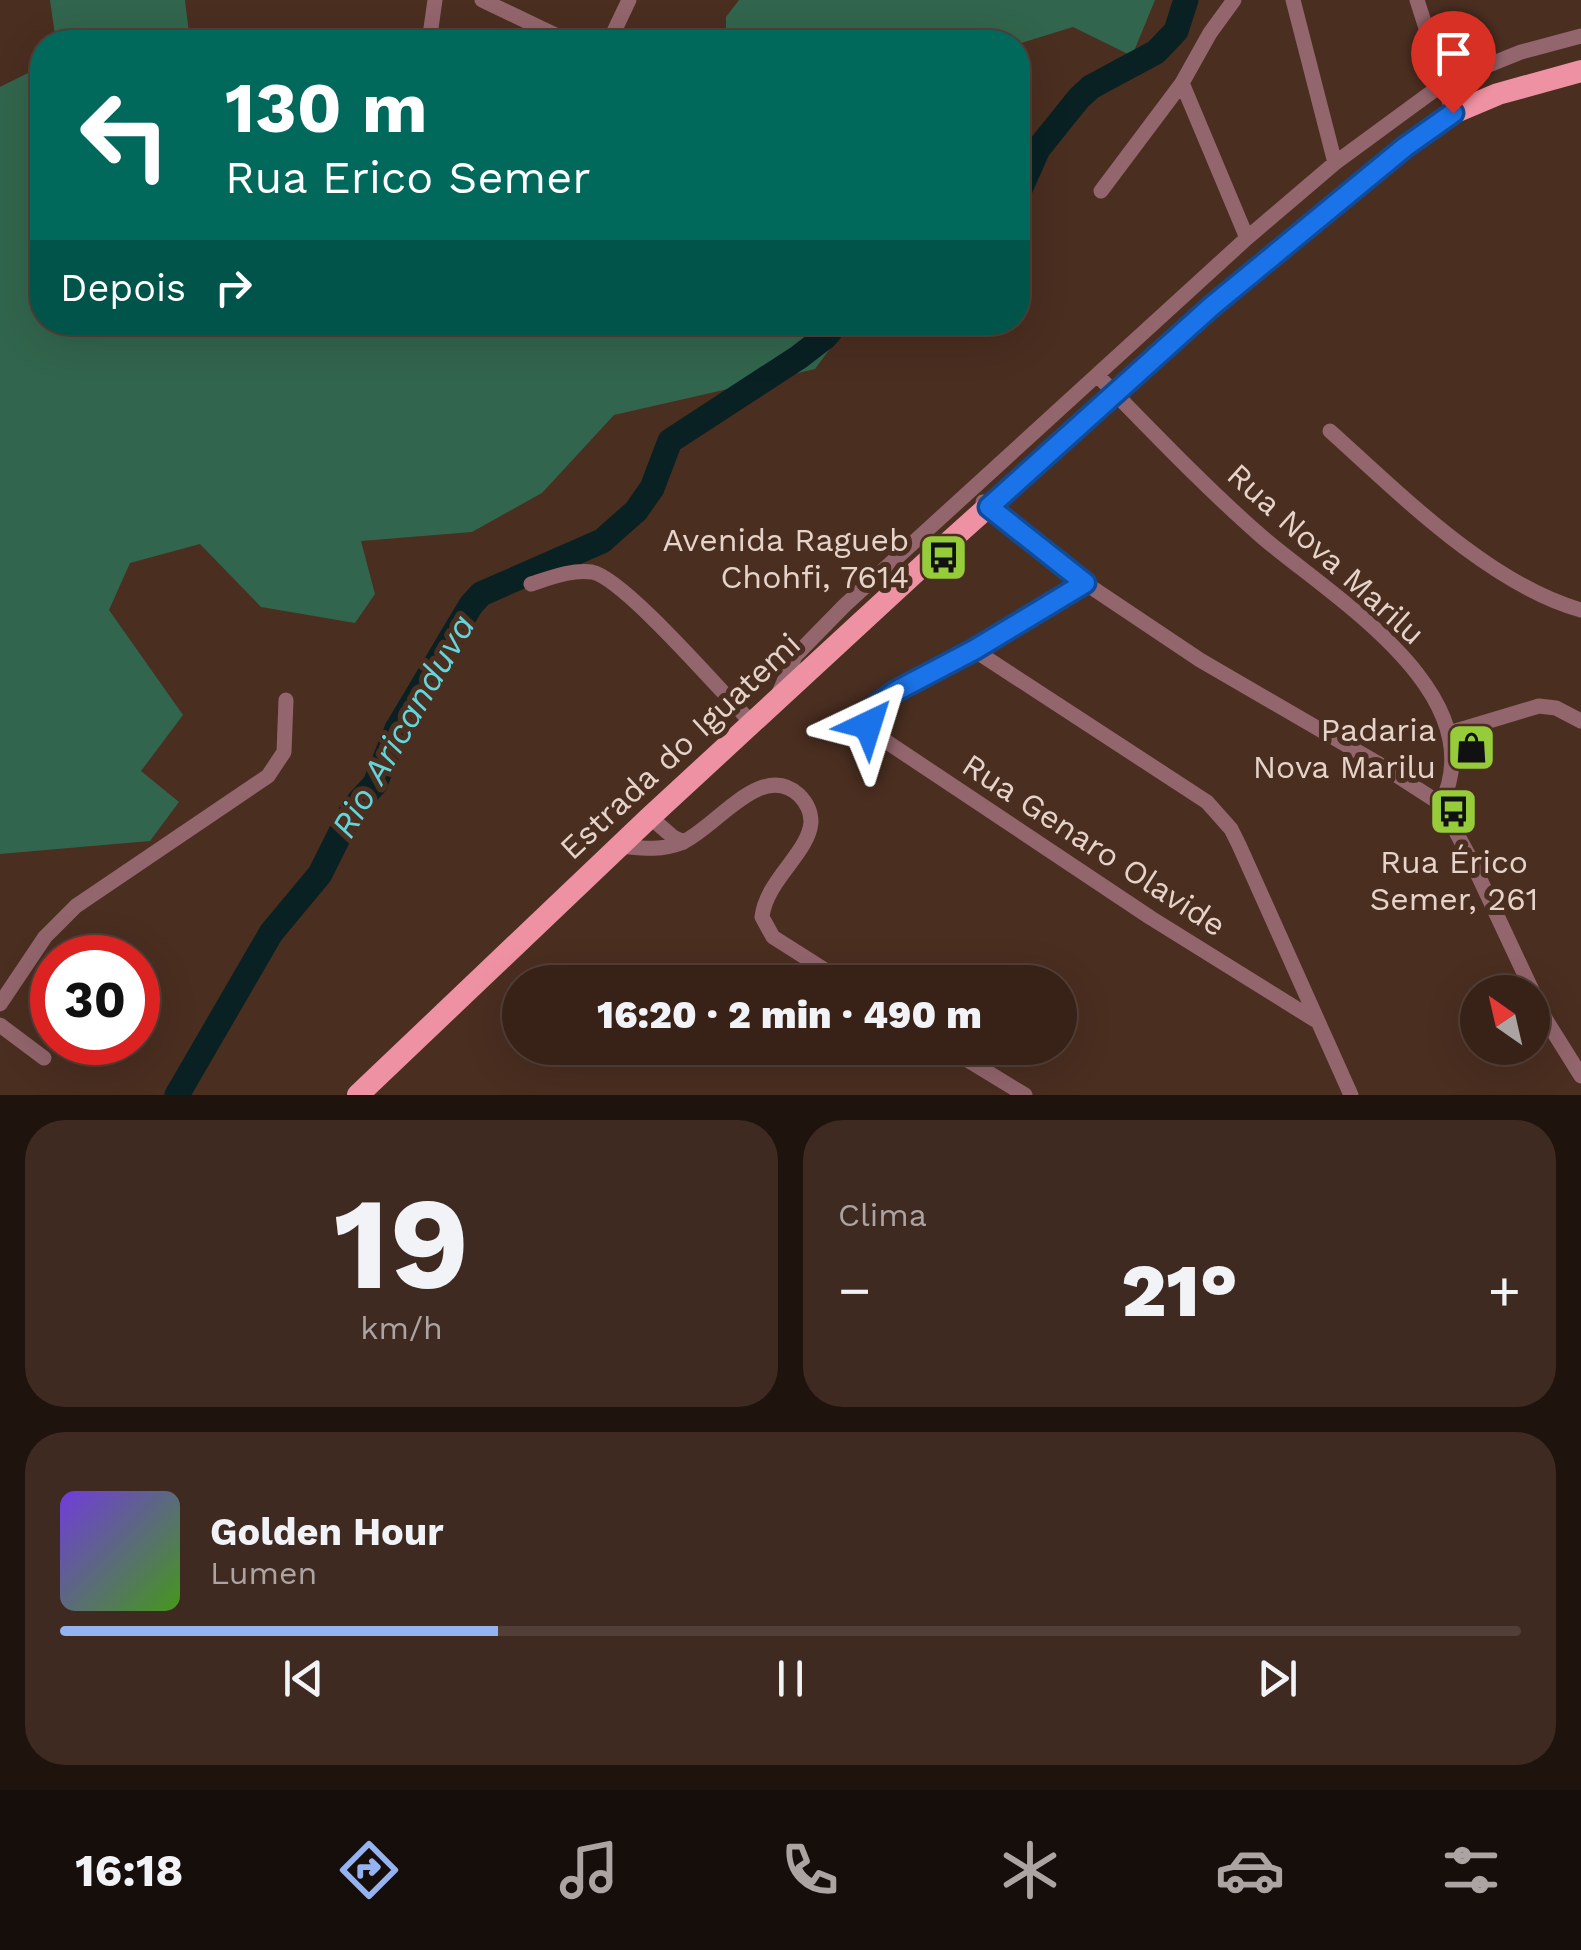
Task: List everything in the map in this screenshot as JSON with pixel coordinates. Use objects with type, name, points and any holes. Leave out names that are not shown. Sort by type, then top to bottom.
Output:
[{"type":"main road","name":"Estrada do Iguatemi","points":[[358,1095],[650,817],[989,507],[1106,384],[1453,113],[1498,94],[1581,71]]},
{"type":"street","points":[[431,30],[435,0]]},
{"type":"street","points":[[482,0],[545,30]]},
{"type":"street","points":[[615,30],[629,0]]},
{"type":"street","points":[[1102,191],[1182,83],[1210,32],[1234,0]]},
{"type":"street","points":[[1293,0],[1335,163]]},
{"type":"street","points":[[1417,0],[1453,113]]},
{"type":"street","points":[[776,702],[795,656],[808,640],[970,492],[1106,384],[1246,238],[1335,163],[1444,83],[1522,52],[1581,36]]},
{"type":"street","points":[[1182,83],[1246,238]]},
{"type":"street","name":"Rua Nova Marilu","points":[[1106,384],[1259,534],[1386,638],[1434,701],[1449,733],[1450,787],[1441,804]]},
{"type":"street","points":[[1330,431],[1460,543],[1540,596],[1581,610]]},
{"type":"street","points":[[970,492],[1085,583],[1200,660],[1441,804],[1546,1020],[1581,1076]]},
{"type":"street","points":[[531,584],[577,572],[606,576],[643,609],[752,724]]},
{"type":"street","name":"Rua Genaro Olavide","points":[[1085,583],[878,703],[867,718],[872,732],[1151,918],[1316,1020]]},
{"type":"street","points":[[974,650],[1207,802],[1221,816],[1239,845],[1351,1095]]},
{"type":"street","points":[[0,1004],[45,937],[76,906],[268,776],[284,752],[286,700]]},
{"type":"street","points":[[1449,733],[1539,706],[1556,708],[1581,721]]},
{"type":"street","points":[[620,846],[651,850],[684,842],[755,790],[776,783],[796,792],[810,811],[810,828],[769,892],[762,917],[773,937],[817,965]]},
{"type":"street","points":[[650,817],[684,842]]},
{"type":"street","points":[[0,1024],[30,1047]]},
{"type":"street","points":[[976,1065],[1025,1095]]},
{"type":"green space","points":[[50,0],[185,0],[189,30],[54,30]]},
{"type":"green space","points":[[739,0],[1155,0],[1132,56],[1073,27],[1030,40],[1030,30],[726,30],[726,17]]},
{"type":"green space","points":[[30,72],[30,335],[840,335],[815,369],[614,415],[542,493],[472,532],[361,541],[375,594],[355,623],[261,607],[200,544],[130,563],[109,610],[183,715],[141,771],[179,802],[150,841],[0,854],[0,87]]},
{"type":"waterway","name":"Rio Aricanduva","points":[[1030,167],[1038,149],[1079,98],[1091,87],[1156,52],[1176,31],[1186,0]]},
{"type":"waterway","name":"Rio Aricanduva","points":[[177,1095],[271,933],[320,874],[353,808],[375,784],[397,729],[471,605],[481,594],[602,541],[636,511],[652,488],[670,441],[827,335]]},
{"type":"place","name":"Avenida Ragueb Chohfi, 7614","points":[[944,558]]},
{"type":"place","name":"Padaria Nova Marilu","points":[[1471,748]]},
{"type":"place","name":"Rua Érico Semer, 261","points":[[1454,812]]},
{"type":"route","points":[[868,725],[870,711],[896,691],[974,650],[1085,583],[989,507],[1212,306],[1340,199],[1453,113]]}]
